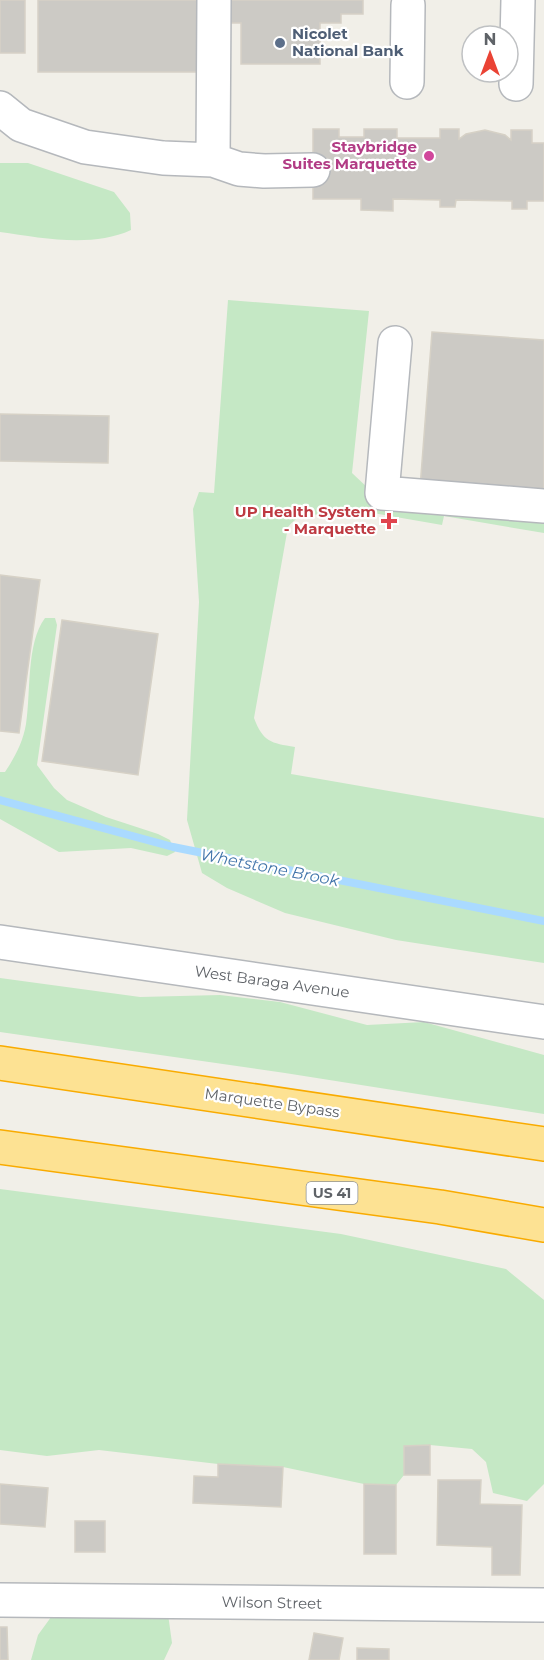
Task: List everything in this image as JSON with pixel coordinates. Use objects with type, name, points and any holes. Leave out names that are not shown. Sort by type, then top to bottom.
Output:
[{"type":"highway","name":"Marquette Bypass","points":[[0,1063],[544,1144]]},
{"type":"highway","name":"US 41","points":[[0,1147],[440,1207],[544,1225]]},
{"type":"street","points":[[213,160],[214,0]]},
{"type":"street","points":[[517,24],[518,0]]},
{"type":"street","points":[[407,82],[408,5]]},
{"type":"street","points":[[0,108],[21,125],[85,147],[163,158],[213,160],[248,170],[313,170]]},
{"type":"street","points":[[395,344],[382,493],[544,506]]},
{"type":"street","name":"West Baraga Avenue","points":[[0,942],[544,1022]]},
{"type":"street","name":"Wilson Street","points":[[0,1600],[544,1605]]},
{"type":"green space","points":[[0,163],[28,163],[114,192],[130,213],[131,230],[116,236],[83,240],[50,239],[0,232]]},
{"type":"green space","points":[[228,300],[369,311],[352,473],[369,489],[544,513],[544,533],[444,516],[442,525],[344,508],[334,516],[309,515],[298,518],[288,527],[254,718],[261,732],[269,740],[295,747],[291,774],[544,818],[544,963],[396,940],[285,913],[227,888],[202,873],[187,820],[199,602],[193,509],[199,492],[214,493]]},
{"type":"green space","points":[[45,618],[55,618],[57,625],[37,765],[54,788],[67,800],[106,817],[158,834],[170,840],[175,852],[167,856],[131,848],[59,852],[0,819],[0,772],[5,772],[23,737],[32,654],[39,628]]},
{"type":"green space","points":[[0,978],[140,997],[220,995],[280,1002],[367,1025],[424,1022],[544,1055],[544,1114],[285,1073],[0,1032]]},
{"type":"green space","points":[[0,1189],[341,1234],[506,1269],[544,1300],[544,1484],[527,1501],[493,1493],[486,1462],[472,1449],[430,1445],[404,1446],[404,1475],[396,1485],[364,1484],[283,1467],[218,1464],[99,1450],[47,1456],[0,1450]]},
{"type":"green space","points":[[54,1613],[168,1614],[172,1643],[164,1660],[31,1660],[38,1635]]},
{"type":"building","points":[[0,0],[25,0],[25,53],[0,53]]},
{"type":"building","points":[[38,0],[201,0],[202,72],[38,72]]},
{"type":"building","name":"Nicolet National Bank","points":[[221,0],[363,0],[363,14],[341,14],[341,23],[320,23],[320,64],[241,64],[241,23],[221,23]]},
{"type":"building","name":"Staybridge Suites Marquette","points":[[313,129],[339,129],[339,137],[364,137],[364,129],[397,129],[397,138],[440,138],[440,129],[459,129],[459,139],[466,134],[485,130],[505,135],[511,140],[511,130],[532,130],[532,143],[544,143],[544,201],[527,201],[527,209],[512,209],[512,201],[456,200],[455,207],[440,207],[440,200],[393,199],[393,211],[361,210],[361,199],[313,199]]},
{"type":"building","points":[[432,332],[544,340],[544,498],[420,488]]},
{"type":"building","points":[[0,414],[109,416],[108,463],[0,461]]},
{"type":"building","points":[[0,575],[40,580],[19,733],[0,731]]},
{"type":"building","points":[[62,620],[158,634],[138,775],[42,761]]},
{"type":"building","points":[[430,1445],[430,1475],[404,1475],[404,1446]]},
{"type":"building","points":[[218,1464],[283,1467],[281,1507],[193,1503],[194,1476],[218,1477]]},
{"type":"building","points":[[438,1480],[481,1480],[480,1504],[522,1505],[520,1575],[492,1575],[492,1547],[437,1545]]},
{"type":"building","points":[[0,1484],[48,1488],[45,1527],[0,1524]]},
{"type":"building","points":[[364,1484],[396,1485],[396,1554],[364,1554]]},
{"type":"building","points":[[75,1521],[105,1521],[105,1552],[75,1552]]},
{"type":"building","points":[[0,1627],[7,1627],[8,1660],[0,1660]]},
{"type":"building","points":[[314,1633],[343,1638],[339,1660],[309,1660]]},
{"type":"building","points":[[357,1648],[389,1649],[389,1660],[357,1660]]},
{"type":"waterway","name":"Whetstone Brook","points":[[0,800],[173,847],[544,921]]},
{"type":"place","name":"Nicolet National Bank","points":[[280,43]]},
{"type":"place","name":"Staybridge Suites Marquette","points":[[429,156]]},
{"type":"place","name":"UP Health System - Marquette","points":[[389,521]]}]
